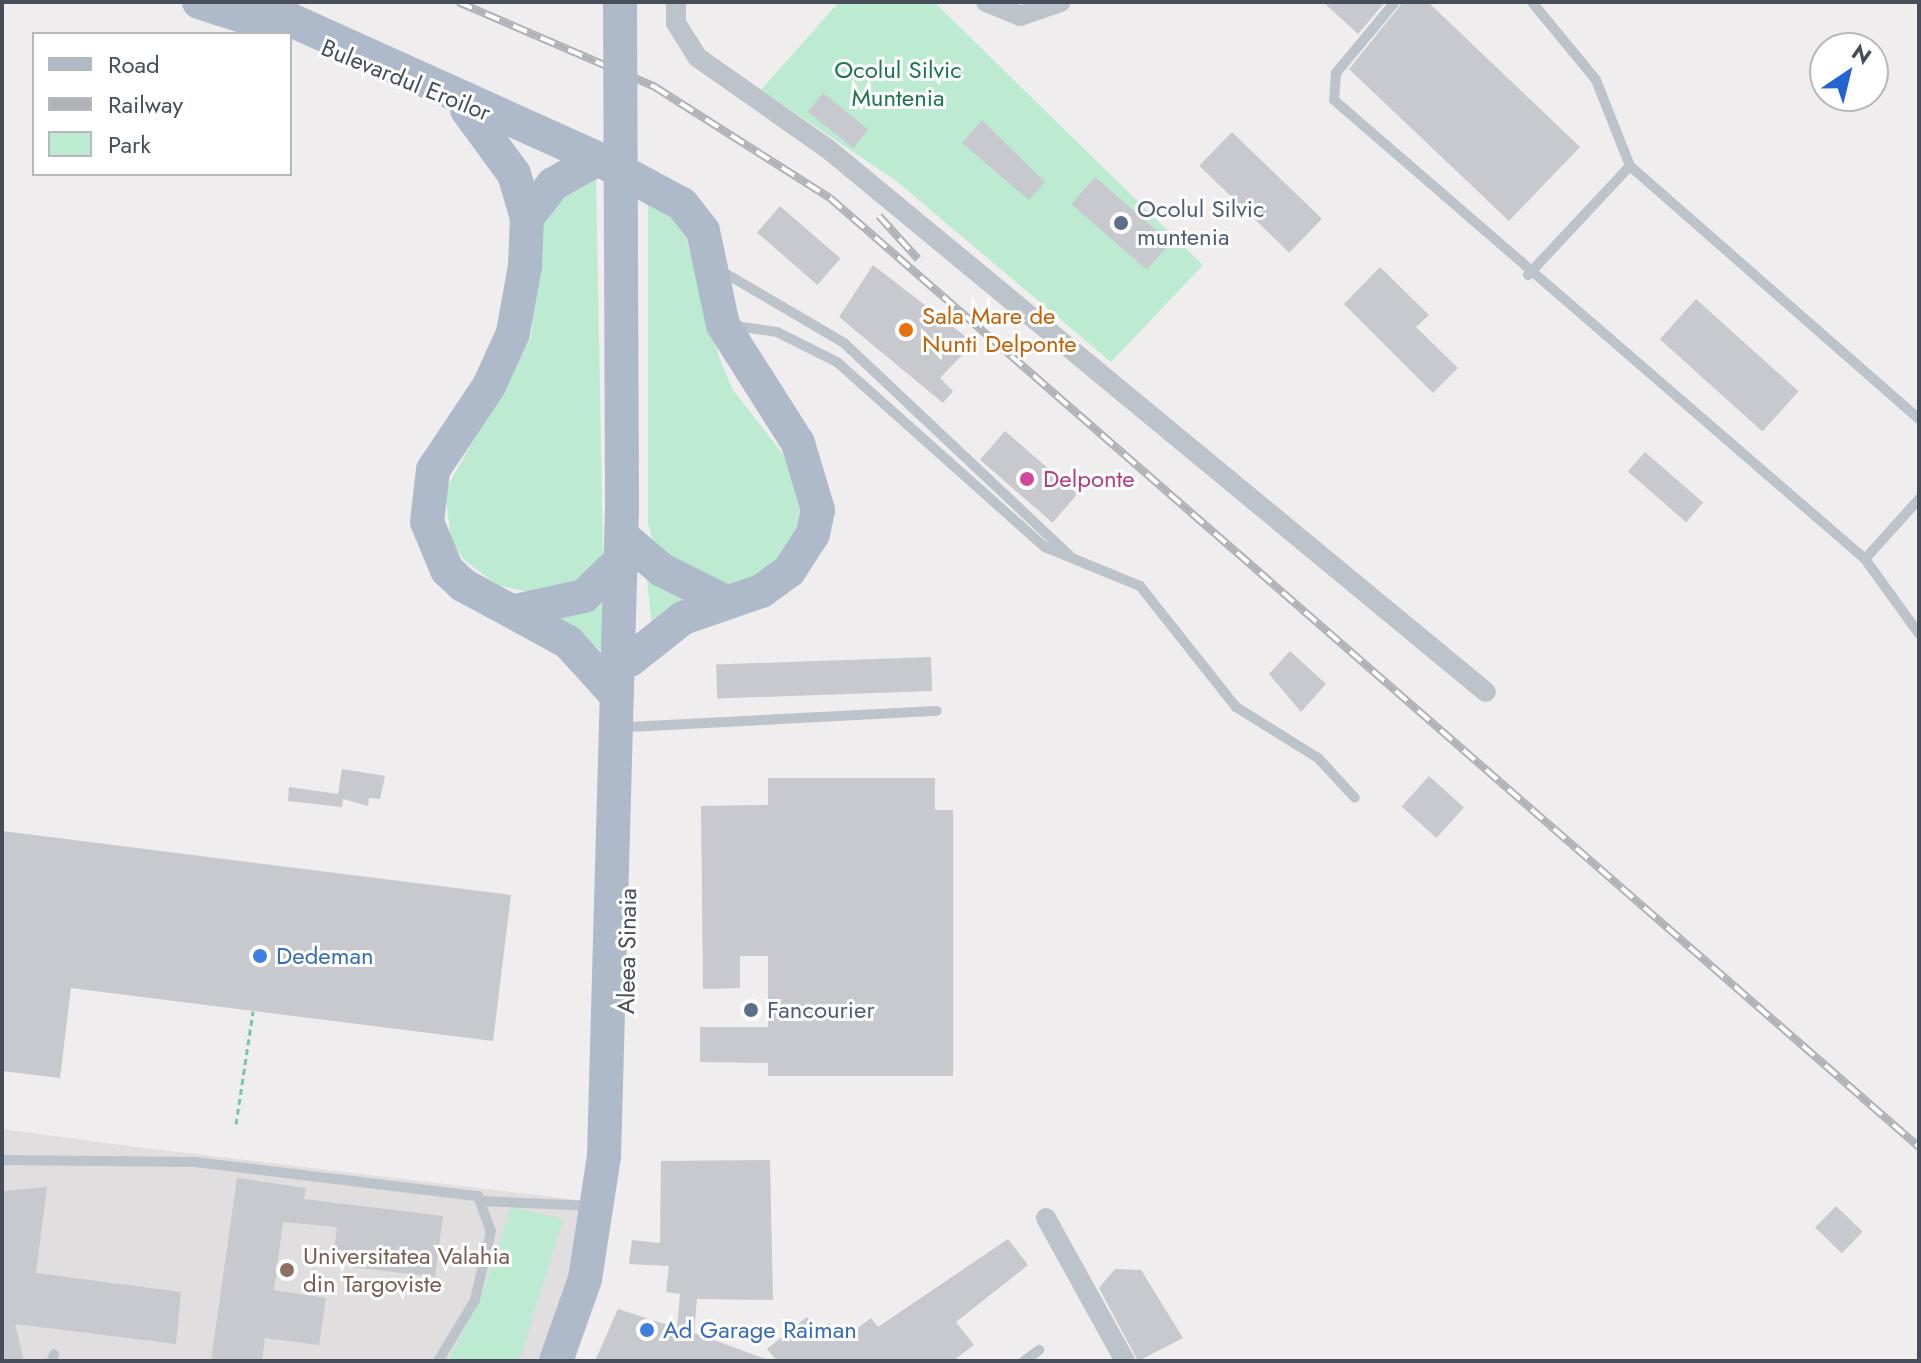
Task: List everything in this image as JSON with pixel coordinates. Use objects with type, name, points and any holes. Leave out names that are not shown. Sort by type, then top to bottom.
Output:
[{"type":"main road","name":"Bulevardul Eroilor","points":[[199,2],[286,32]]},
{"type":"main road","name":"Bulevardul Eroilor","points":[[251,2],[532,126],[682,204],[703,231],[723,325]]},
{"type":"main road","points":[[515,611],[584,596],[620,536],[620,2]]},
{"type":"main road","name":"Bulevardul Eroilor","points":[[292,34],[467,110],[532,126]]},
{"type":"main road","points":[[467,110],[514,174],[531,210]]},
{"type":"main road","points":[[514,174],[532,126]]},
{"type":"main road","points":[[532,126],[531,210],[513,333],[489,386],[446,445],[427,495],[427,522],[447,570],[479,596],[515,611],[568,642],[616,695]]},
{"type":"main road","points":[[531,210],[598,159]]},
{"type":"main road","points":[[630,660],[683,618],[726,602],[789,571],[813,534],[818,510],[798,443],[723,325]]},
{"type":"main road","points":[[620,536],[662,570],[726,602]]},
{"type":"main road","name":"Aleea Sinaia","points":[[572,1361],[606,1256],[619,1161],[630,660],[630,564],[620,536]]},
{"type":"main road","name":"Aleea Sinaia","points":[[556,1361],[585,1279],[599,1207],[620,536]]},
{"type":"street","points":[[676,2],[676,23],[697,57],[828,149],[1486,692]]},
{"type":"street","points":[[986,2],[1020,16],[1061,2]]},
{"type":"street","points":[[1046,1218],[1125,1361]]},
{"type":"lane","points":[[1395,2],[1336,73],[1334,100],[1528,275],[1865,559],[1919,634]]},
{"type":"lane","points":[[1532,2],[1596,80],[1630,166],[1919,419]]},
{"type":"lane","points":[[1528,275],[1630,166]]},
{"type":"lane","points":[[712,266],[844,343],[1076,562]]},
{"type":"lane","points":[[723,325],[777,332],[837,362],[1045,547],[1140,586],[1161,602],[1236,707],[1264,731],[1318,758],[1355,798]]},
{"type":"lane","points":[[1865,559],[1919,499]]},
{"type":"lane","points":[[629,727],[937,711]]},
{"type":"lane","points":[[2,1160],[195,1162],[483,1201],[599,1207]]},
{"type":"lane","points":[[438,1361],[475,1300],[491,1231],[483,1201]]},
{"type":"lane","points":[[1024,1361],[1039,1350]]},
{"type":"path","points":[[236,1124],[253,1011]]},
{"type":"shaded area","name":"Universitatea Valahia din Targoviste","points":[[2,1129],[586,1201],[562,1308],[539,1361],[2,1361]]},
{"type":"green space","name":"Ocolul Silvic Muntenia","points":[[839,2],[934,2],[1203,265],[1111,362],[895,180],[761,90]]},
{"type":"green space","points":[[596,175],[603,556],[596,575],[542,595],[498,585],[464,560],[451,539],[445,491],[531,337],[546,203]]},
{"type":"green space","points":[[648,201],[681,220],[720,360],[733,390],[789,462],[802,511],[798,531],[765,575],[731,586],[699,578],[653,541],[648,523]]},
{"type":"green space","points":[[646,570],[701,602],[652,629]]},
{"type":"green space","points":[[602,596],[605,654],[556,616]]},
{"type":"green space","points":[[511,1207],[563,1219],[519,1361],[448,1361],[483,1292]]},
{"type":"building","points":[[1323,2],[1385,2],[1358,34]]},
{"type":"building","points":[[1403,2],[1428,2],[1580,147],[1509,221],[1349,69]]},
{"type":"building","points":[[823,93],[868,130],[853,148],[808,112]]},
{"type":"building","points":[[982,120],[1045,182],[1029,200],[962,143]]},
{"type":"building","points":[[1232,132],[1322,219],[1289,253],[1199,166]]},
{"type":"building","name":"Ocolul Silvic muntenia","points":[[1095,177],[1170,243],[1147,270],[1071,204]]},
{"type":"building","points":[[780,206],[840,258],[817,285],[757,232]]},
{"type":"building","name":"Sala Mare de Nunti Delponte","points":[[873,265],[974,343],[940,378],[953,391],[943,403],[839,317]]},
{"type":"building","points":[[1380,267],[1429,315],[1416,327],[1458,368],[1433,393],[1344,304]]},
{"type":"building","points":[[1696,299],[1799,391],[1762,431],[1660,339]]},
{"type":"building","name":"Delponte","points":[[1005,431],[1077,494],[1053,523],[980,460]]},
{"type":"building","points":[[1645,452],[1703,503],[1686,522],[1628,472]]},
{"type":"building","points":[[1290,651],[1326,684],[1301,712],[1269,674]]},
{"type":"building","points":[[931,657],[932,691],[717,698],[716,665]]},
{"type":"building","points":[[342,769],[385,776],[380,799],[369,798],[368,806],[343,799],[342,807],[288,801],[289,787],[338,794]]},
{"type":"building","points":[[1429,776],[1464,807],[1436,838],[1402,806]]},
{"type":"building","points":[[768,778],[935,778],[935,810],[953,810],[953,1076],[768,1076],[768,1063],[700,1062],[700,1027],[768,1027],[768,956],[740,956],[740,988],[703,989],[701,806],[768,805]]},
{"type":"building","points":[[2,831],[511,895],[493,1041],[71,988],[60,1078],[2,1071]]},
{"type":"building","points":[[770,1160],[773,1300],[697,1299],[694,1333],[772,1361],[595,1361],[618,1309],[677,1328],[680,1294],[666,1292],[669,1266],[629,1264],[632,1240],[660,1243],[661,1161]]},
{"type":"building","points":[[237,1178],[306,1188],[304,1199],[443,1216],[435,1277],[352,1267],[354,1253],[334,1251],[337,1227],[283,1222],[274,1290],[326,1298],[319,1345],[265,1338],[262,1361],[211,1361]]},
{"type":"building","points":[[47,1187],[36,1273],[181,1292],[176,1344],[15,1324],[24,1361],[2,1361],[2,1191]]},
{"type":"building","points":[[1836,1206],[1863,1232],[1842,1253],[1815,1228]]},
{"type":"building","points":[[1008,1239],[1028,1265],[956,1322],[974,1345],[953,1361],[777,1361],[767,1349],[807,1317],[819,1331],[829,1323],[842,1340],[871,1318],[878,1327]]},
{"type":"building","points":[[1115,1269],[1141,1270],[1183,1338],[1138,1361],[1099,1288]]},
{"type":"railway","points":[[458,2],[655,87],[830,198],[1919,1147]]},
{"type":"railway","points":[[879,216],[918,259]]},
{"type":"place","name":"Ocolul Silvic muntenia","points":[[1121,223]]},
{"type":"place","name":"Sala Mare de Nunti Delponte","points":[[906,330]]},
{"type":"place","name":"Delponte","points":[[1027,479]]},
{"type":"place","name":"Dedeman","points":[[260,956]]},
{"type":"place","name":"Fancourier","points":[[751,1010]]},
{"type":"place","name":"Universitatea Valahia din Targoviste","points":[[287,1270]]},
{"type":"place","name":"Ad Garage Raiman","points":[[647,1330]]}]
